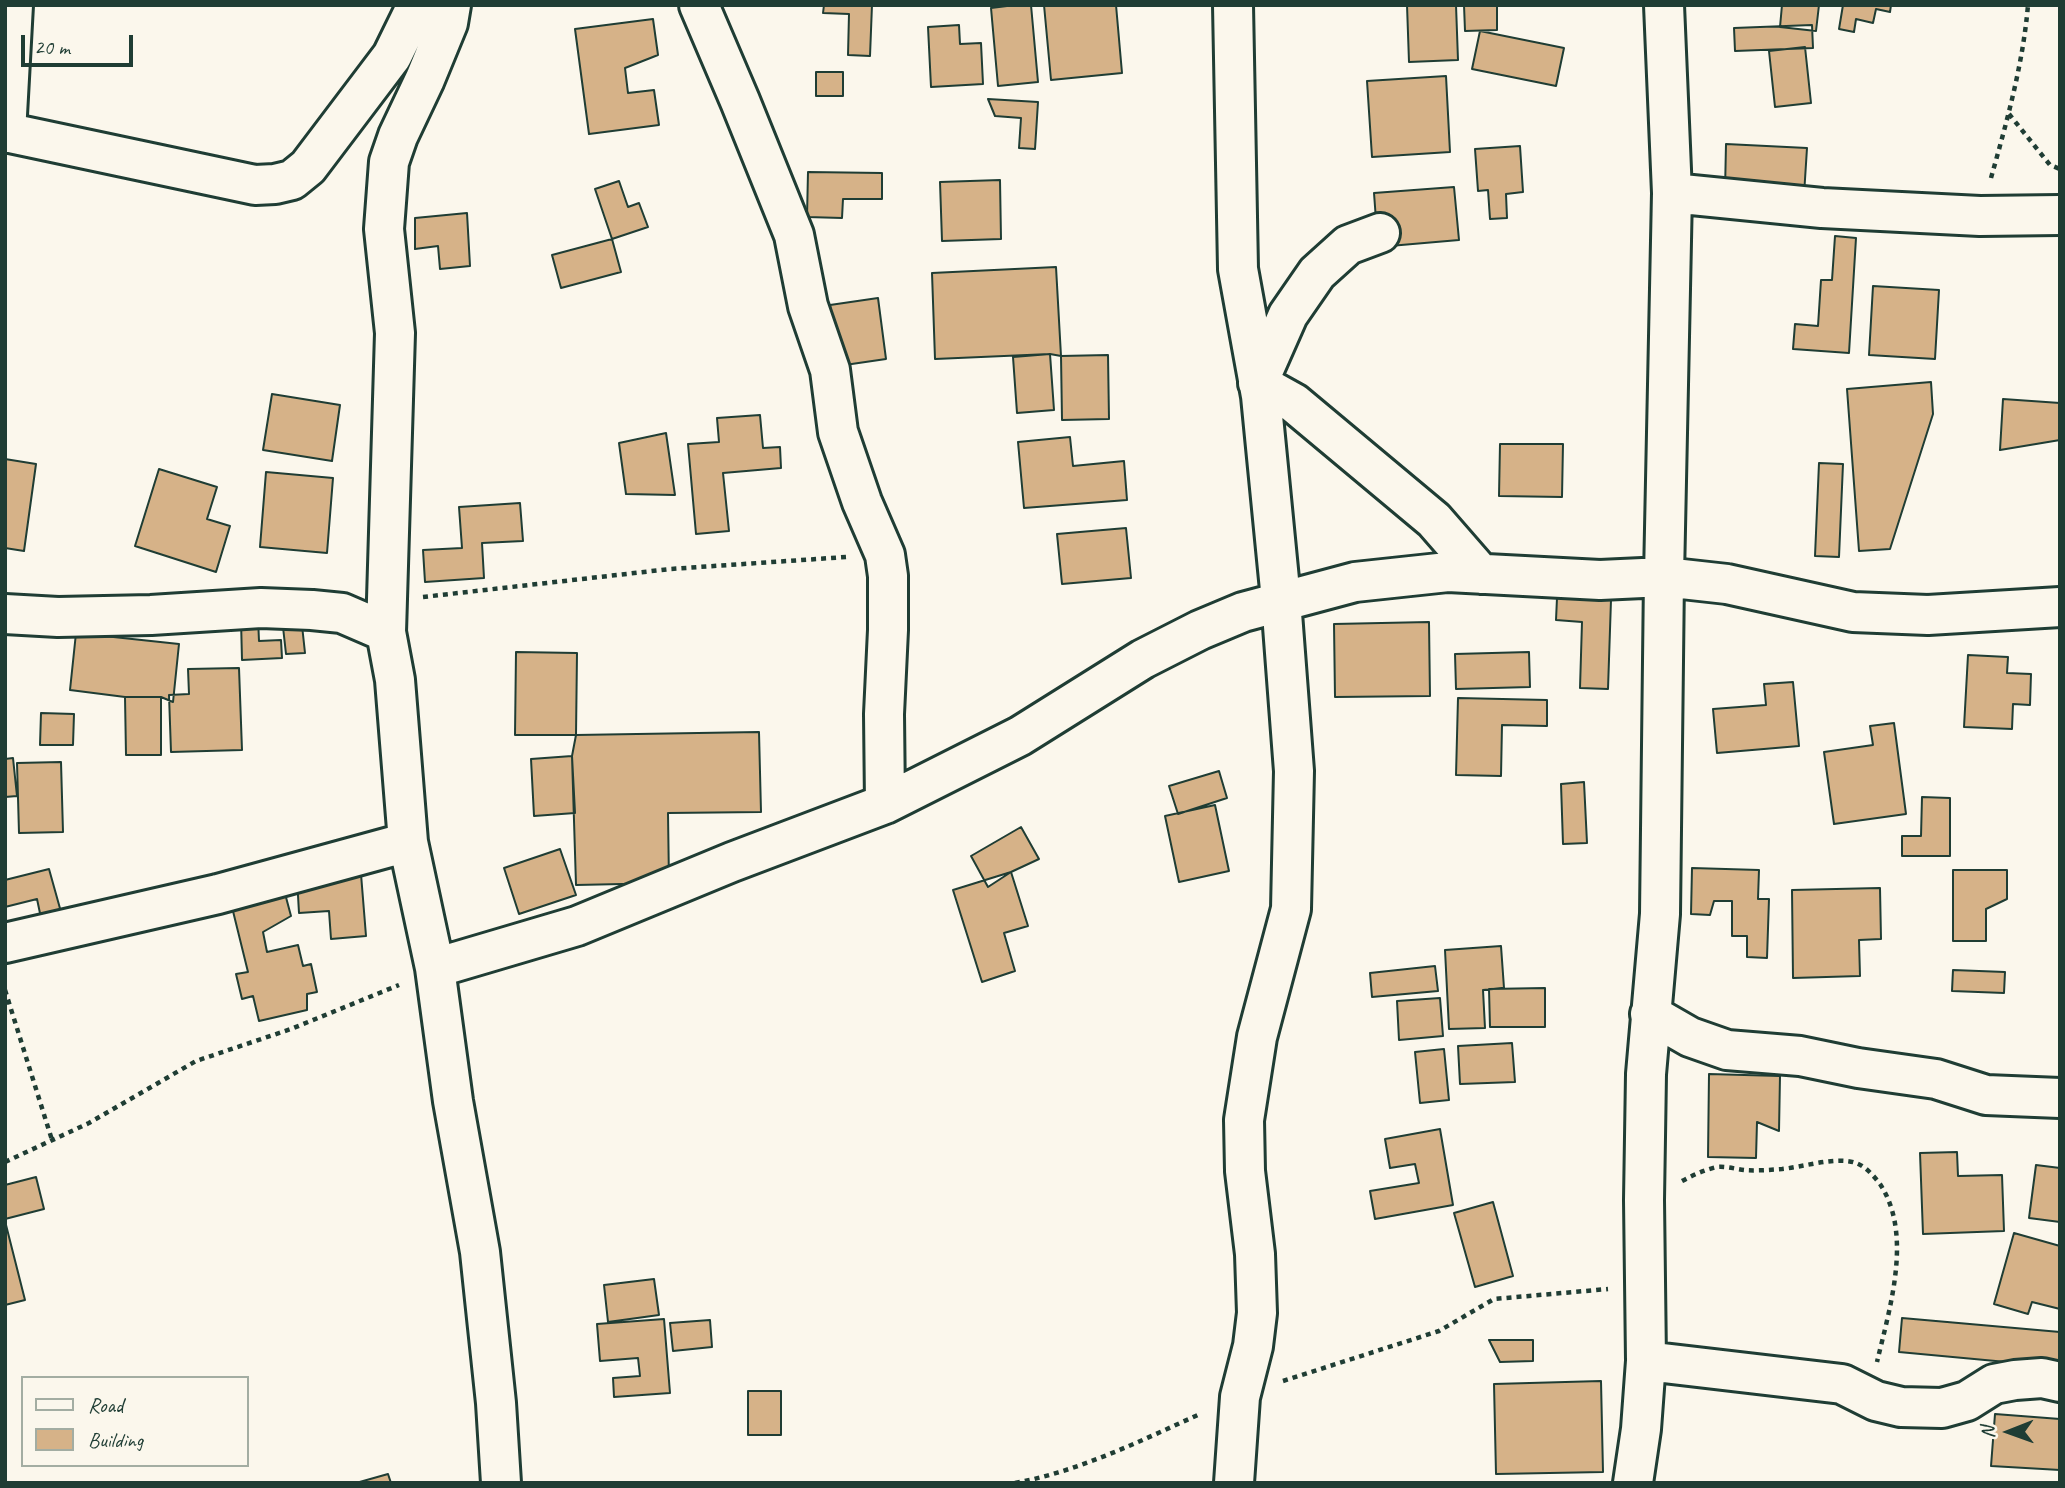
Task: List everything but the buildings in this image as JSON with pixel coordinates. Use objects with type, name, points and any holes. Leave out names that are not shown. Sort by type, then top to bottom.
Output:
[{"type":"street","points":[[13,5],[6,132],[235,182],[275,184],[292,180],[308,167],[392,56],[416,5]]},
{"type":"street","points":[[451,5],[443,34],[389,162],[384,229],[395,333],[387,616],[408,842],[435,968],[453,1101],[480,1252],[496,1403],[501,1483]]},
{"type":"street","points":[[699,5],[794,235],[808,306],[830,370],[838,432],[862,502],[885,555],[888,576],[884,714],[885,804]]},
{"type":"street","points":[[1233,5],[1238,269],[1258,383],[1281,600],[1294,771],[1291,909],[1257,1037],[1244,1120],[1245,1171],[1255,1254],[1257,1314],[1253,1346],[1240,1397],[1234,1483]]},
{"type":"street","points":[[1633,1483],[1646,1361],[1646,1074],[1660,914],[1672,193],[1664,5]]},
{"type":"street","points":[[1672,193],[1822,208],[1980,216],[2060,215]]},
{"type":"street","points":[[1258,383],[1288,315],[1317,273],[1348,245],[1380,233]]},
{"type":"street","points":[[1258,383],[1294,402],[1413,502],[1434,520],[1481,574]]},
{"type":"street","points":[[435,968],[576,926],[732,862],[885,804],[1020,736],[1143,659],[1243,612],[1355,582],[1448,572],[1600,580],[1664,577],[1727,584],[1853,612],[1928,615],[2060,607]]},
{"type":"street","points":[[5,614],[58,617],[151,615],[261,608],[387,616]]},
{"type":"street","points":[[5,943],[218,894],[408,842]]},
{"type":"street","points":[[1650,1014],[1690,1037],[1727,1050],[1800,1056],[1858,1068],[1936,1079],[1986,1095],[2060,1098]]},
{"type":"street","points":[[1646,1361],[1842,1384],[1876,1401],[1901,1407],[1942,1408],[1967,1402],[1994,1384],[2014,1380],[2042,1378],[2060,1382]]},
{"type":"path","points":[[1980,216],[2009,113],[2026,33],[2028,5]]},
{"type":"path","points":[[2009,113],[2050,165],[2060,169]]},
{"type":"path","points":[[387,616],[670,569],[885,555]]},
{"type":"path","points":[[5,1162],[89,1123],[196,1061],[291,1029],[435,968]]},
{"type":"path","points":[[5,990],[52,1140]]},
{"type":"path","points":[[1644,1200],[1698,1172],[1720,1167],[1771,1170],[1839,1160],[1858,1163],[1875,1176],[1891,1200],[1897,1235],[1888,1315],[1877,1364],[1864,1395]]},
{"type":"path","points":[[1015,1483],[1047,1477],[1119,1450],[1240,1397],[1439,1331],[1494,1299],[1644,1285]]}]
